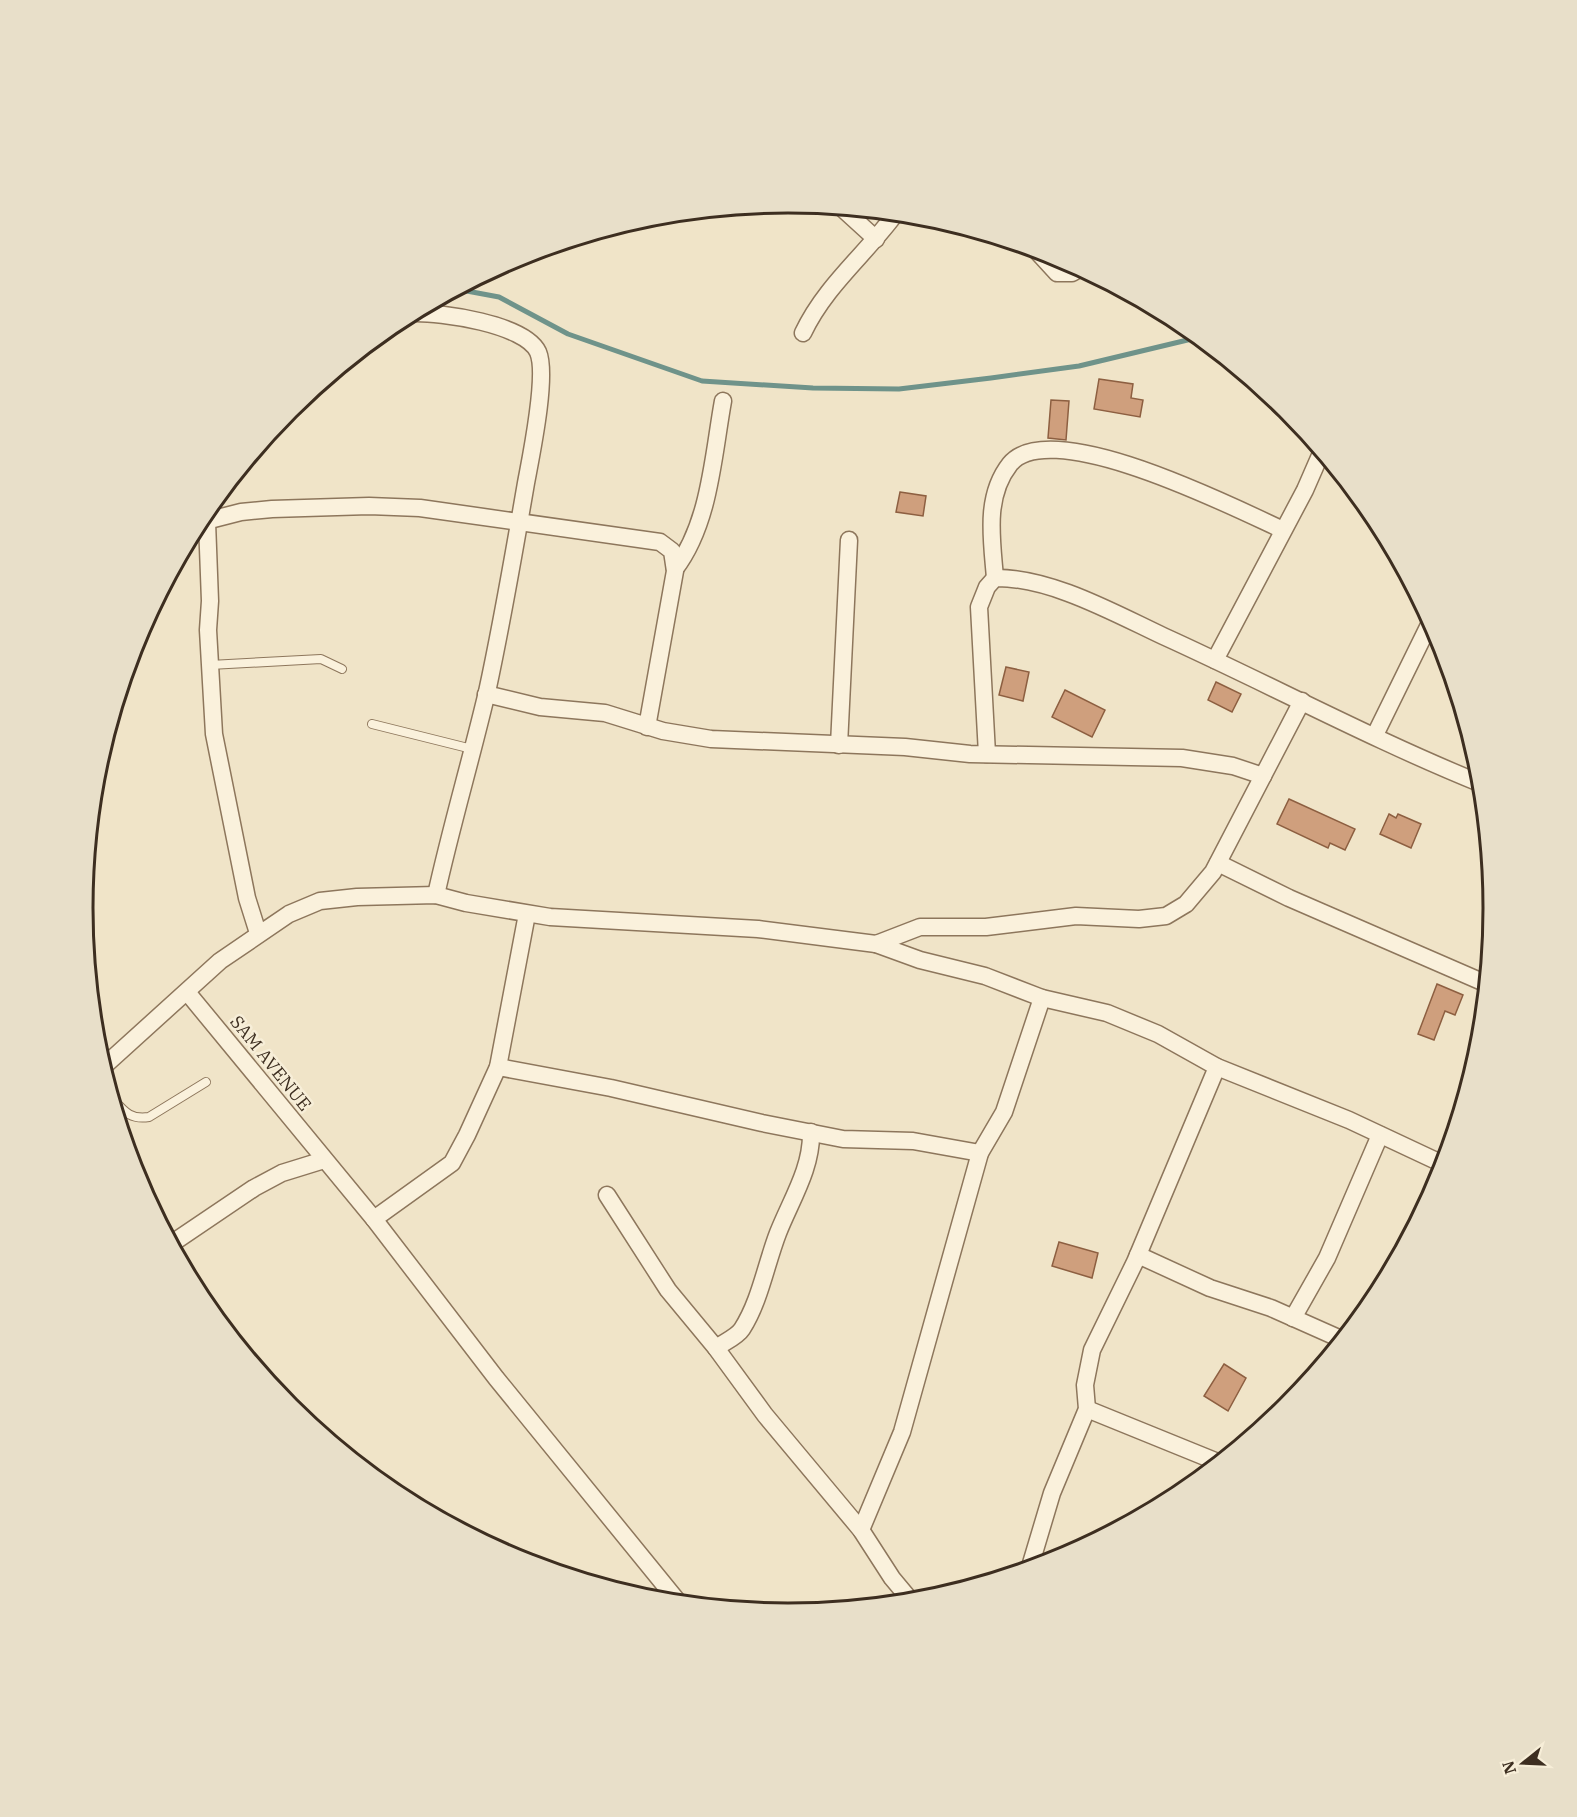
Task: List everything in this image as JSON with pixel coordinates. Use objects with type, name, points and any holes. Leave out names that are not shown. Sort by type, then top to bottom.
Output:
[{"type":"street","points":[[851,216],[876,239]]},
{"type":"street","points":[[803,333],[824,296],[890,221]]},
{"type":"street","points":[[1048,264],[1057,273],[1070,273]]},
{"type":"street","points":[[431,312],[470,318],[526,339],[538,352],[540,363],[537,422],[486,693],[436,895]]},
{"type":"street","points":[[675,569],[694,538],[708,485],[723,401]]},
{"type":"street","points":[[987,754],[980,607],[987,587],[995,578],[990,517],[1003,477],[1011,462],[1033,452],[1067,451],[1117,460],[1168,477],[1283,530]]},
{"type":"street","points":[[1215,660],[1318,459]]},
{"type":"street","points":[[211,520],[241,512],[261,510],[369,506],[420,508],[660,542],[672,551],[675,569],[647,727]]},
{"type":"street","points":[[203,534],[214,734],[247,898],[258,933]]},
{"type":"street","points":[[839,745],[849,540]]},
{"type":"street","points":[[995,578],[1035,584],[1071,595],[1472,778]]},
{"type":"street","points":[[1375,735],[1426,631]]},
{"type":"street","points":[[486,693],[540,707],[605,713],[647,727],[711,739],[905,747],[987,754],[1182,758],[1233,766],[1263,776]]},
{"type":"street","points":[[876,944],[920,927],[986,927],[1076,916],[1139,919],[1166,916],[1186,904],[1218,863],[1302,701]]},
{"type":"street","points":[[1218,863],[1289,898],[1480,981]]},
{"type":"street","points":[[110,1060],[220,961],[289,914],[320,901],[357,897],[436,895],[527,914],[758,929],[876,944],[920,960],[985,976],[1042,998],[1107,1013],[1158,1034],[1217,1067],[1275,1088],[1436,1161]]},
{"type":"street","points":[[374,1219],[452,1164],[498,1067],[527,914]]},
{"type":"street","name":"SAM AVENUE","points":[[187,992],[374,1219],[496,1378],[672,1594]]},
{"type":"street","points":[[861,1530],[902,1432],[980,1153],[1004,1112],[1042,998]]},
{"type":"street","points":[[498,1067],[611,1088],[697,1109],[843,1139],[914,1141],[980,1153]]},
{"type":"street","points":[[1032,1560],[1052,1493],[1087,1409],[1085,1385],[1092,1350],[1138,1255],[1217,1067]]},
{"type":"street","points":[[716,1348],[740,1332],[751,1314],[779,1232],[801,1182],[812,1148],[811,1132]]},
{"type":"street","points":[[1293,1318],[1327,1258],[1380,1135]]},
{"type":"street","points":[[177,1240],[254,1188],[282,1173],[324,1160]]},
{"type":"street","points":[[607,1195],[668,1290],[716,1348],[765,1415],[861,1530],[906,1594]]},
{"type":"street","points":[[1138,1255],[1210,1288],[1293,1318],[1336,1337]]},
{"type":"street","points":[[1087,1409],[1212,1460]]},
{"type":"lane","points":[[210,665],[321,659],[342,669]]},
{"type":"lane","points":[[372,724],[472,749]]},
{"type":"lane","points":[[123,1110],[129,1116],[149,1117],[206,1082]]},
{"type":"building","points":[[1099,379],[1133,384],[1131,398],[1143,400],[1140,417],[1094,409]]},
{"type":"building","points":[[1051,400],[1069,401],[1066,440],[1048,438]]},
{"type":"building","points":[[900,492],[926,496],[923,516],[896,512]]},
{"type":"building","points":[[1006,667],[1029,672],[1023,701],[999,695]]},
{"type":"building","points":[[1216,682],[1241,694],[1232,712],[1208,700]]},
{"type":"building","points":[[1065,690],[1105,710],[1092,737],[1052,717]]},
{"type":"building","points":[[1289,799],[1355,829],[1345,850],[1330,843],[1328,848],[1277,824]]},
{"type":"building","points":[[1389,814],[1396,818],[1398,814],[1421,824],[1411,848],[1380,834]]},
{"type":"building","points":[[1437,984],[1463,995],[1455,1015],[1445,1011],[1434,1040],[1418,1034]]},
{"type":"building","points":[[1059,1242],[1098,1253],[1092,1278],[1052,1266]]},
{"type":"building","points":[[1224,1364],[1246,1378],[1228,1411],[1204,1396]]},
{"type":"waterway","points":[[469,291],[499,297],[568,334],[702,381],[813,388],[899,389],[1079,366],[1188,340]]}]
